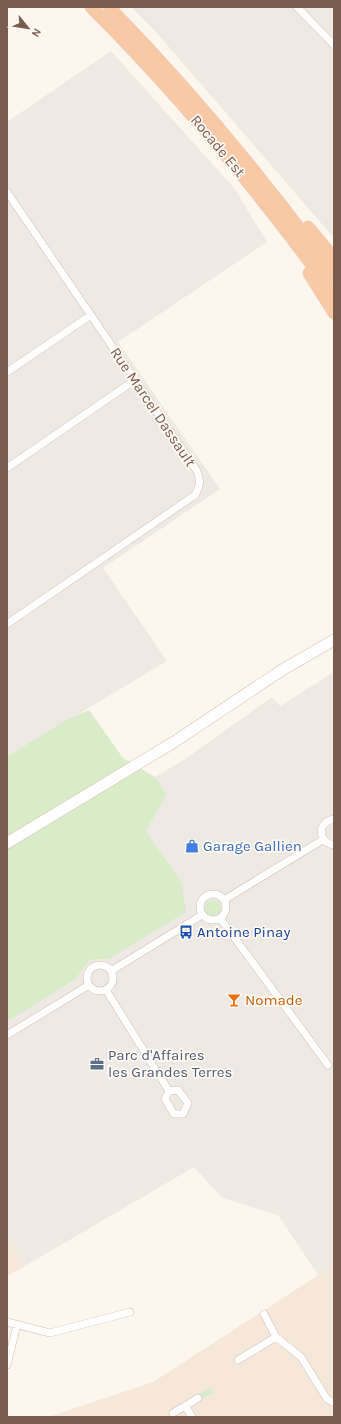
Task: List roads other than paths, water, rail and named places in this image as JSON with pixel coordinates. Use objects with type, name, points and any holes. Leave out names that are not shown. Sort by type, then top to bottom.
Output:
[{"type":"highway","name":"Rocade Est","points":[[91,7],[164,83],[238,170],[280,222],[334,295]]},
{"type":"highway","name":"Rocade Est","points":[[109,7],[148,47],[198,103],[269,188],[334,275]]},
{"type":"highway","points":[[269,188],[283,195],[334,258]]},
{"type":"highway","points":[[280,222],[281,234],[309,273],[334,313]]},
{"type":"main road","points":[[7,843],[174,742],[319,647],[334,635]]},
{"type":"main road","points":[[319,647],[334,640]]},
{"type":"street","points":[[297,7],[333,42]]},
{"type":"street","name":"Rue Marcel Dassault","points":[[7,192],[197,471],[200,479],[200,486],[196,495],[7,624]]},
{"type":"street","points":[[7,372],[91,315]]},
{"type":"street","points":[[7,468],[135,380]]},
{"type":"street","points":[[334,819],[328,820],[323,825],[321,832],[324,840],[334,845]]},
{"type":"street","points":[[224,900],[324,840]]},
{"type":"street","points":[[215,894],[224,900],[226,909],[225,913],[220,918],[210,920],[202,915],[200,904],[204,897],[215,894]]},
{"type":"street","points":[[111,971],[202,915]]},
{"type":"street","points":[[220,918],[328,1065]]},
{"type":"street","points":[[105,966],[111,971],[113,979],[110,987],[106,990],[98,991],[89,985],[87,979],[92,967],[105,966]]},
{"type":"street","points":[[7,1035],[89,985]]},
{"type":"street","points":[[106,990],[169,1091]]},
{"type":"street","points":[[7,1322],[50,1333],[130,1312]]},
{"type":"street","points":[[264,1314],[276,1337],[301,1358],[327,1399],[334,1403]]},
{"type":"street","points":[[7,1365],[17,1325]]},
{"type":"street","points":[[238,1360],[276,1337]]},
{"type":"street","points":[[173,1414],[198,1398]]},
{"type":"street","points":[[185,1406],[192,1417]]},
{"type":"place","name":"Garage Gallien","points":[[192,846]]},
{"type":"place","name":"Antoine Pinay","points":[[186,932]]},
{"type":"place","name":"Nomade","points":[[234,1000]]},
{"type":"place","name":"Parc d'Affaires les Grandes Terres","points":[[97,1064]]}]
